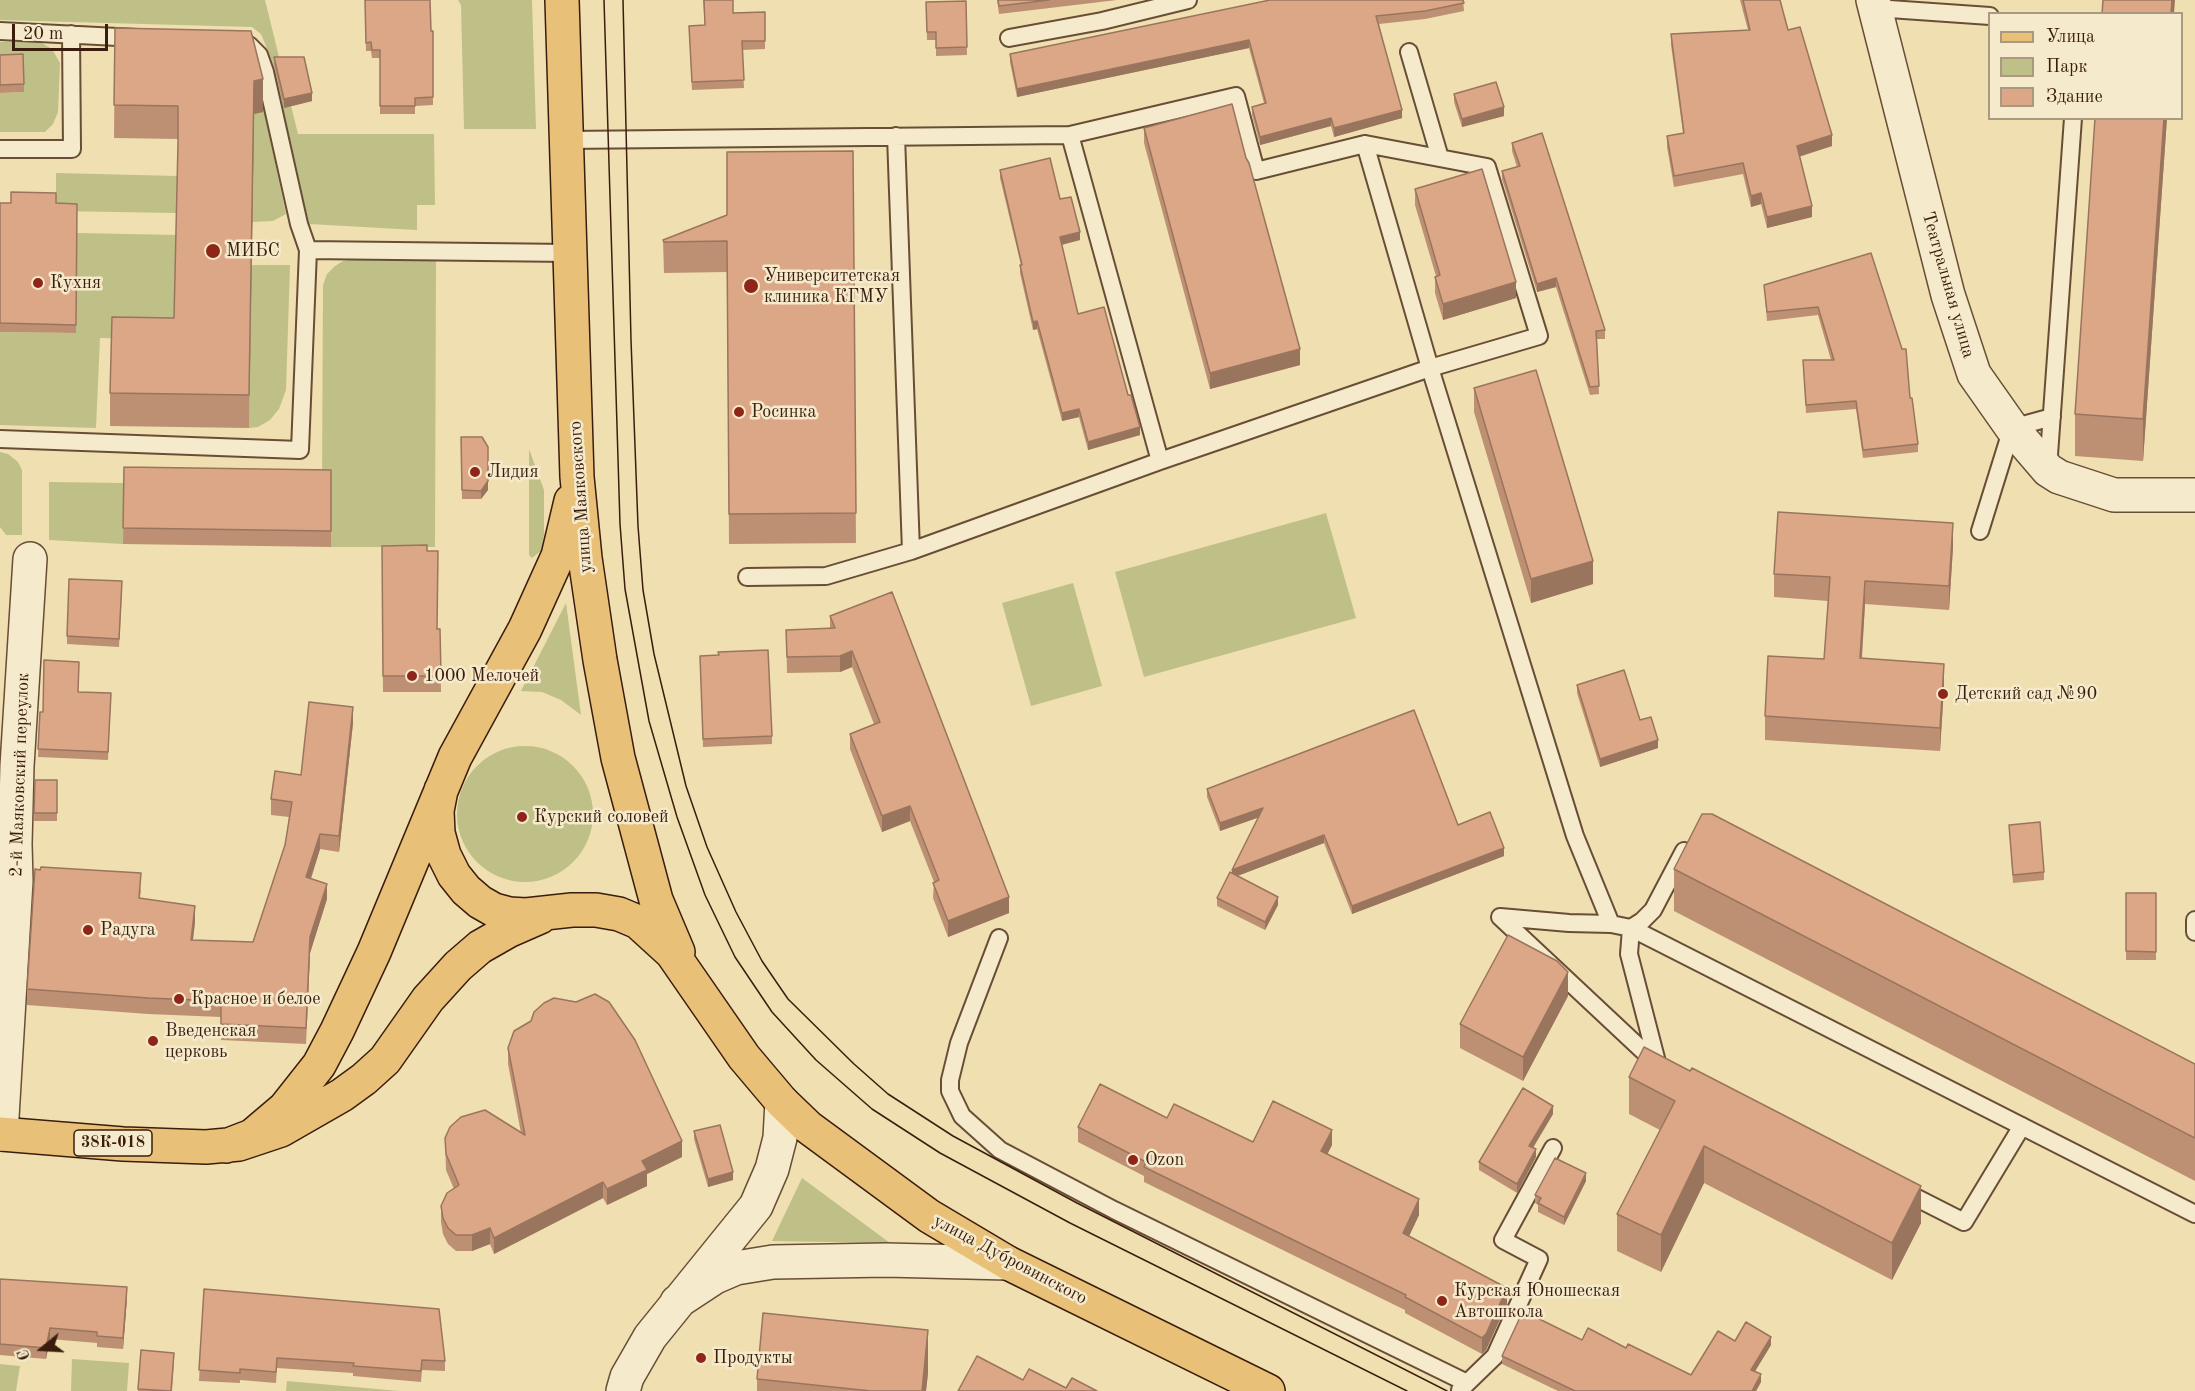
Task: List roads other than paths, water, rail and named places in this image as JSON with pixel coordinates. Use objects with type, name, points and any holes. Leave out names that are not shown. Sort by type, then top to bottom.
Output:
[{"type":"main road","name":"улица Маяковского","points":[[562,0],[577,477],[585,558],[600,660],[618,758],[656,900],[689,979]]},
{"type":"main road","points":[[226,1146],[252,1136],[298,1093],[319,1065],[337,1031],[371,960],[455,757],[525,629],[558,556],[577,477]]},
{"type":"main road","points":[[441,790],[437,811],[438,833],[444,855],[454,875],[480,902],[494,910],[509,914],[547,914],[572,910],[596,910],[619,914],[638,922],[672,953],[689,979]]},
{"type":"main road","points":[[226,1146],[252,1141],[280,1130],[342,1095],[385,1060],[428,999],[458,966],[480,947],[508,931],[547,914]]},
{"type":"main road","name":"улица Дубровинского","points":[[689,979],[744,1057],[782,1102],[808,1127],[929,1216],[1008,1263],[1268,1391]]},
{"type":"main road","name":"38К-018","points":[[1,1134],[168,1146],[226,1146]]},
{"type":"street","name":"Театральная улица","points":[[1874,4],[1948,295],[1974,374],[2012,428],[2048,470],[2059,477],[2114,495],[2195,495]]},
{"type":"street","name":"2-й Маяковский переулок","points":[[1,1134],[16,880],[17,766],[30,559]]},
{"type":"street","points":[[622,1391],[627,1377],[650,1337],[756,1206],[772,1169],[780,1138],[782,1102]]},
{"type":"street","points":[[677,1302],[715,1277],[736,1268],[773,1262],[886,1260],[1008,1263]]},
{"type":"lane","points":[[1009,38],[1102,21],[1188,0]]},
{"type":"lane","points":[[1874,4],[1916,5],[1988,16]]},
{"type":"lane","points":[[0,31],[154,39]]},
{"type":"lane","points":[[0,149],[72,149],[71,34]]},
{"type":"lane","points":[[0,439],[300,450],[308,250],[299,224],[265,72],[259,55],[249,45],[226,44]]},
{"type":"lane","points":[[1409,52],[1440,159]]},
{"type":"lane","points":[[566,140],[1070,135],[1236,96],[1256,171],[1365,144],[1487,167],[1539,336],[1430,368],[1160,461],[911,551],[826,576],[747,577]]},
{"type":"lane","points":[[2048,470],[2073,120]]},
{"type":"lane","points":[[1070,135],[1160,461]]},
{"type":"lane","points":[[896,136],[911,551]]},
{"type":"lane","points":[[1365,144],[1430,368],[1575,836],[1611,924]]},
{"type":"lane","points":[[308,250],[570,253]]},
{"type":"lane","points":[[1980,531],[2012,428],[2052,417]]},
{"type":"lane","points":[[1631,928],[1653,910],[1691,838]]},
{"type":"lane","points":[[1680,1077],[1658,1066],[1500,917],[1611,924],[1631,928],[2195,1214]]},
{"type":"lane","points":[[2195,920],[2195,932]]},
{"type":"lane","points":[[1631,928],[1629,954],[1658,1066]]},
{"type":"lane","points":[[999,938],[959,1044],[950,1080],[950,1091],[962,1116],[1000,1150],[1463,1387],[1495,1356],[1539,1259],[1503,1240],[1553,1148]]},
{"type":"lane","points":[[1891,1185],[1965,1222],[2022,1126]]},
{"type":"tram line","points":[[604,0],[620,524],[625,589],[649,721],[677,817],[705,895],[735,957],[772,1012],[816,1060],[872,1109],[940,1153],[1070,1223],[1407,1391]]},
{"type":"tram line","points":[[623,0],[631,340],[638,526],[643,590],[654,654],[686,786],[707,847],[736,912],[762,961],[788,999],[854,1064],[888,1094],[953,1136],[1077,1203],[1447,1391]]},
{"type":"place","name":"МИБС","points":[[213,251]]},
{"type":"place","name":"Кухня","points":[[38,283]]},
{"type":"place","name":"Университетская клиника КГМУ","points":[[751,286]]},
{"type":"place","name":"Росинка","points":[[739,412]]},
{"type":"place","name":"Лидия","points":[[475,472]]},
{"type":"place","name":"1000 Мелочей","points":[[412,676]]},
{"type":"place","name":"Детский сад №90","points":[[1943,694]]},
{"type":"place","name":"Курский соловей","points":[[522,817]]},
{"type":"place","name":"Радуга","points":[[88,930]]},
{"type":"place","name":"Красное и белое","points":[[179,999]]},
{"type":"place","name":"Введенская церковь","points":[[153,1041]]},
{"type":"place","name":"Ozon","points":[[1133,1160]]},
{"type":"place","name":"Курская Юношеская Автошкола","points":[[1442,1301]]},
{"type":"place","name":"Продукты","points":[[701,1358]]}]
